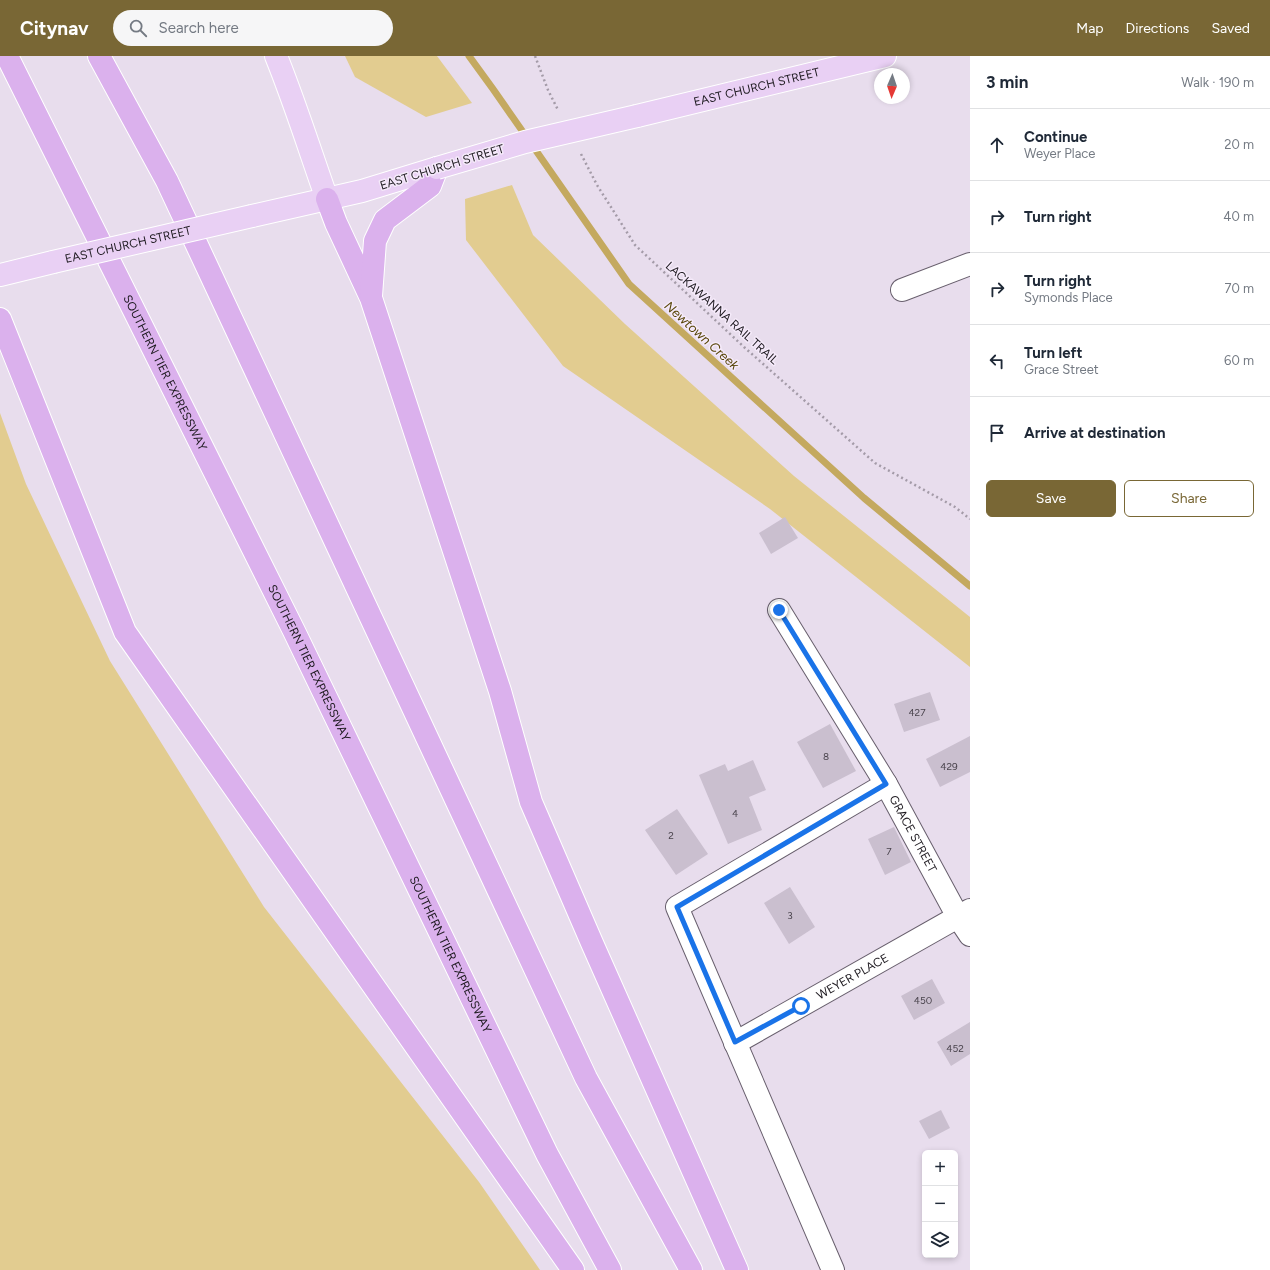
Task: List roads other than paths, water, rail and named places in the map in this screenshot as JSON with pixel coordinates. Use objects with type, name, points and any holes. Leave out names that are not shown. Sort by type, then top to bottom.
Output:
[{"type":"highway","name":"SOUTHERN TIER EXPRESSWAY","points":[[7,56],[294,632],[547,1154],[610,1270]]},
{"type":"highway","points":[[98,56],[167,181],[586,1078],[691,1270]]},
{"type":"highway","points":[[371,298],[376,241],[385,220],[430,186],[437,168]]},
{"type":"highway","points":[[327,199],[336,223],[371,298],[498,683],[531,802],[592,944],[737,1270]]},
{"type":"highway","points":[[0,319],[124,632],[573,1270]]},
{"type":"main road","points":[[276,56],[289,88],[327,199]]},
{"type":"main road","name":"EAST CHURCH STREET","points":[[0,276],[54,262],[362,191],[525,142],[884,56]]},
{"type":"street","points":[[902,290],[970,264]]},
{"type":"street","name":"GRACE STREET","points":[[779,610],[964,914],[970,936]]},
{"type":"street","points":[[833,1270],[677,907],[886,784]]},
{"type":"street","name":"WEYER PLACE","points":[[735,1042],[964,914]]},
{"type":"waterway","name":"Newtown Creek","points":[[469,56],[629,284],[864,498],[970,586]]}]
